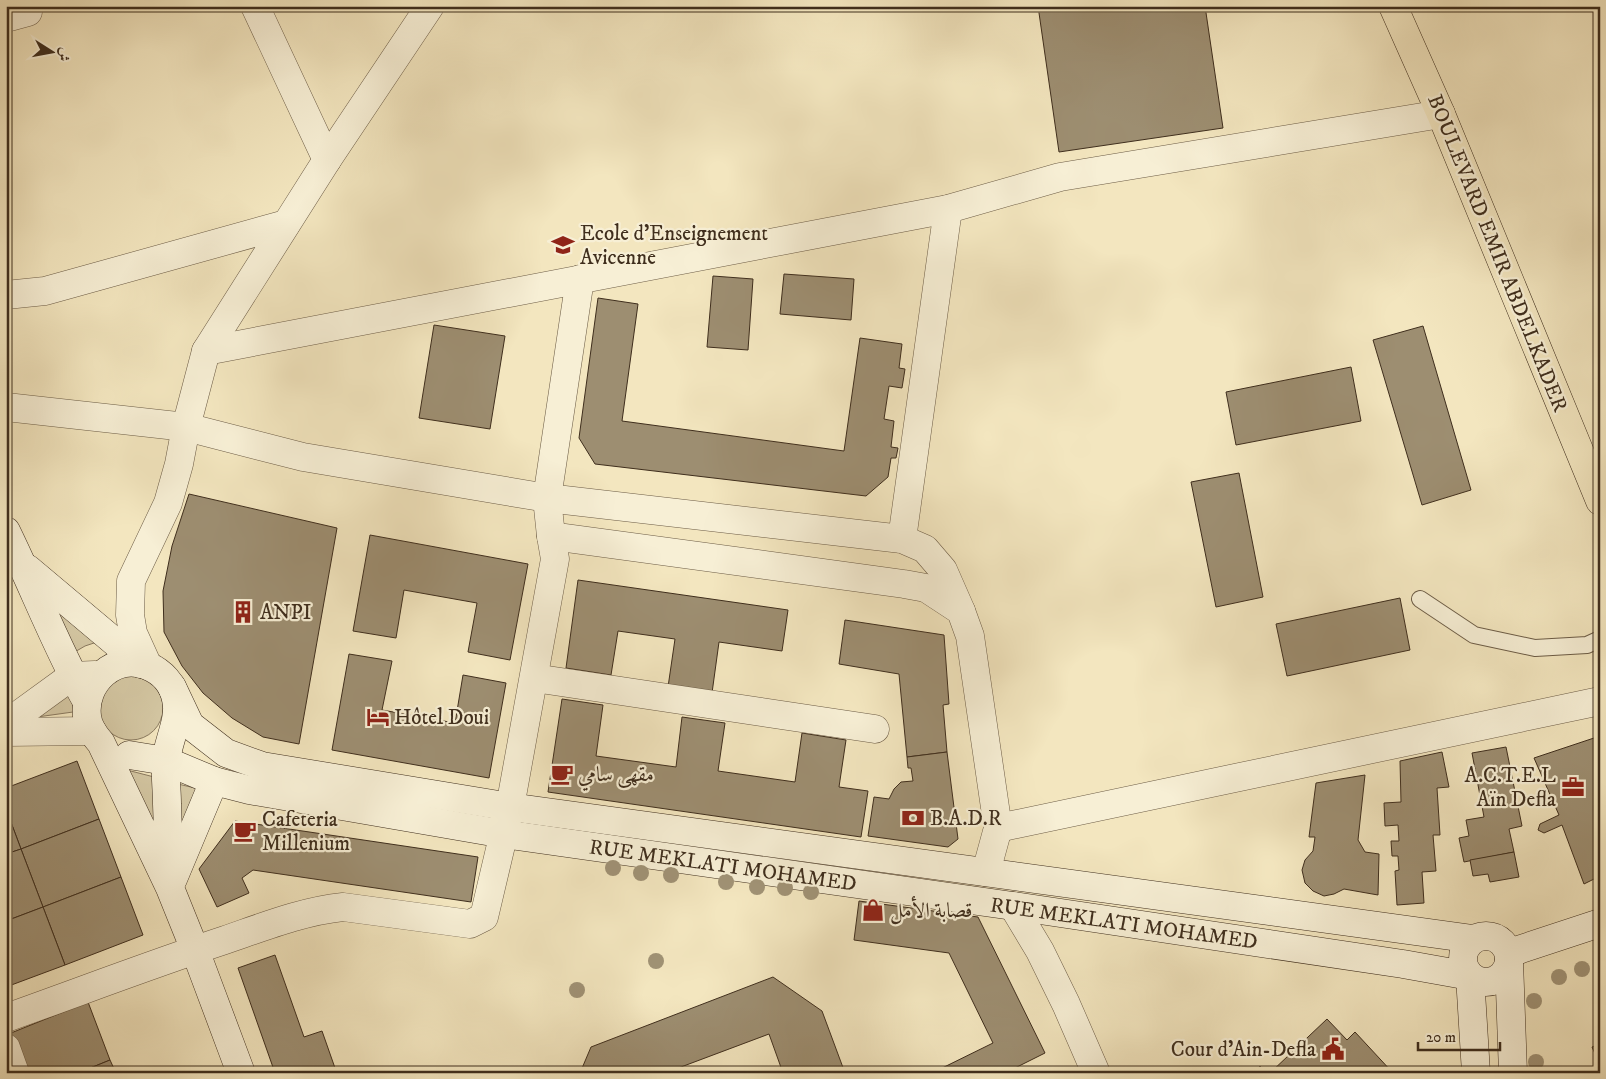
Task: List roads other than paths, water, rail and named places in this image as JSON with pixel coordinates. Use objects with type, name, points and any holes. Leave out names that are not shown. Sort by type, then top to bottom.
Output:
[{"type":"main road","name":"BOULEVARD EMIR ABDELKADER","points":[[1393,6],[1441,114],[1600,501]]},
{"type":"street","points":[[6,18],[28,12],[27,6]]},
{"type":"street","points":[[255,6],[327,160]]},
{"type":"street","points":[[145,665],[133,633],[130,614],[131,581],[168,503],[206,352],[327,160],[430,6]]},
{"type":"street","points":[[206,352],[580,278],[948,209],[1060,177],[1441,114]]},
{"type":"street","points":[[902,539],[948,209]]},
{"type":"street","points":[[6,295],[45,291],[286,224]]},
{"type":"street","points":[[6,1018],[195,950],[278,922],[325,909],[343,908],[470,924],[484,917],[510,807],[555,559],[550,536],[547,498],[580,278]]},
{"type":"street","points":[[6,407],[186,426],[303,457],[547,498],[902,539],[925,549],[943,570],[970,636],[998,828],[986,872]]},
{"type":"street","points":[[6,531],[72,676],[87,702]]},
{"type":"street","points":[[550,536],[926,588],[961,612]]},
{"type":"street","points":[[23,565],[145,665],[162,674],[172,687],[177,701],[177,714],[166,761],[170,888]]},
{"type":"street","points":[[145,665],[127,663],[114,667],[94,682],[89,692],[87,717],[170,888],[241,1073]]},
{"type":"street","points":[[6,724],[72,676],[102,675]]},
{"type":"street","points":[[534,678],[875,729]]},
{"type":"street","name":"RUE MEKLATI MOHAMED","points":[[172,687],[190,726],[226,753],[262,766],[510,807],[1473,939]]},
{"type":"street","points":[[998,828],[1600,700]]},
{"type":"street","points":[[6,732],[96,737],[119,753],[129,755],[143,753],[155,748],[166,739],[173,728]]},
{"type":"street","name":"RUE MEKLATI MOHAMED","points":[[129,755],[166,761],[214,781],[249,790],[504,834],[1394,962],[1470,976]]},
{"type":"street","points":[[170,888],[214,781]]},
{"type":"street","points":[[1013,906],[1040,951],[1066,1004],[1096,1073]]},
{"type":"street","points":[[1509,957],[1600,923]]},
{"type":"street","points":[[1509,957],[1505,973],[1491,982],[1477,980],[1470,976],[1465,969],[1463,953],[1467,945],[1473,939],[1480,936],[1488,935],[1495,937],[1505,945],[1509,957],[1514,1073]]},
{"type":"street","points":[[1470,976],[1476,1073]]},
{"type":"street","points":[[6,1048],[15,1073]]},
{"type":"lane","points":[[1420,599],[1474,635],[1534,648],[1587,645],[1600,639]]},
{"type":"place","name":"Ecole d'Enseignement Avicenne","points":[[563,245]]},
{"type":"place","name":"ANPI","points":[[243,612]]},
{"type":"place","name":"Hôtel Doui","points":[[378,717]]},
{"type":"place","name":"مقهى سامي","points":[[562,774]]},
{"type":"place","name":"A.C.T.E.L Aïn Defla","points":[[1573,787]]},
{"type":"place","name":"B.A.D.R","points":[[913,818]]},
{"type":"place","name":"Cafeteria Millenium","points":[[245,831]]},
{"type":"place","name":"قصابة الأمل","points":[[873,910]]},
{"type":"place","name":"Cour d'Ain-Defla","points":[[1333,1049]]}]
